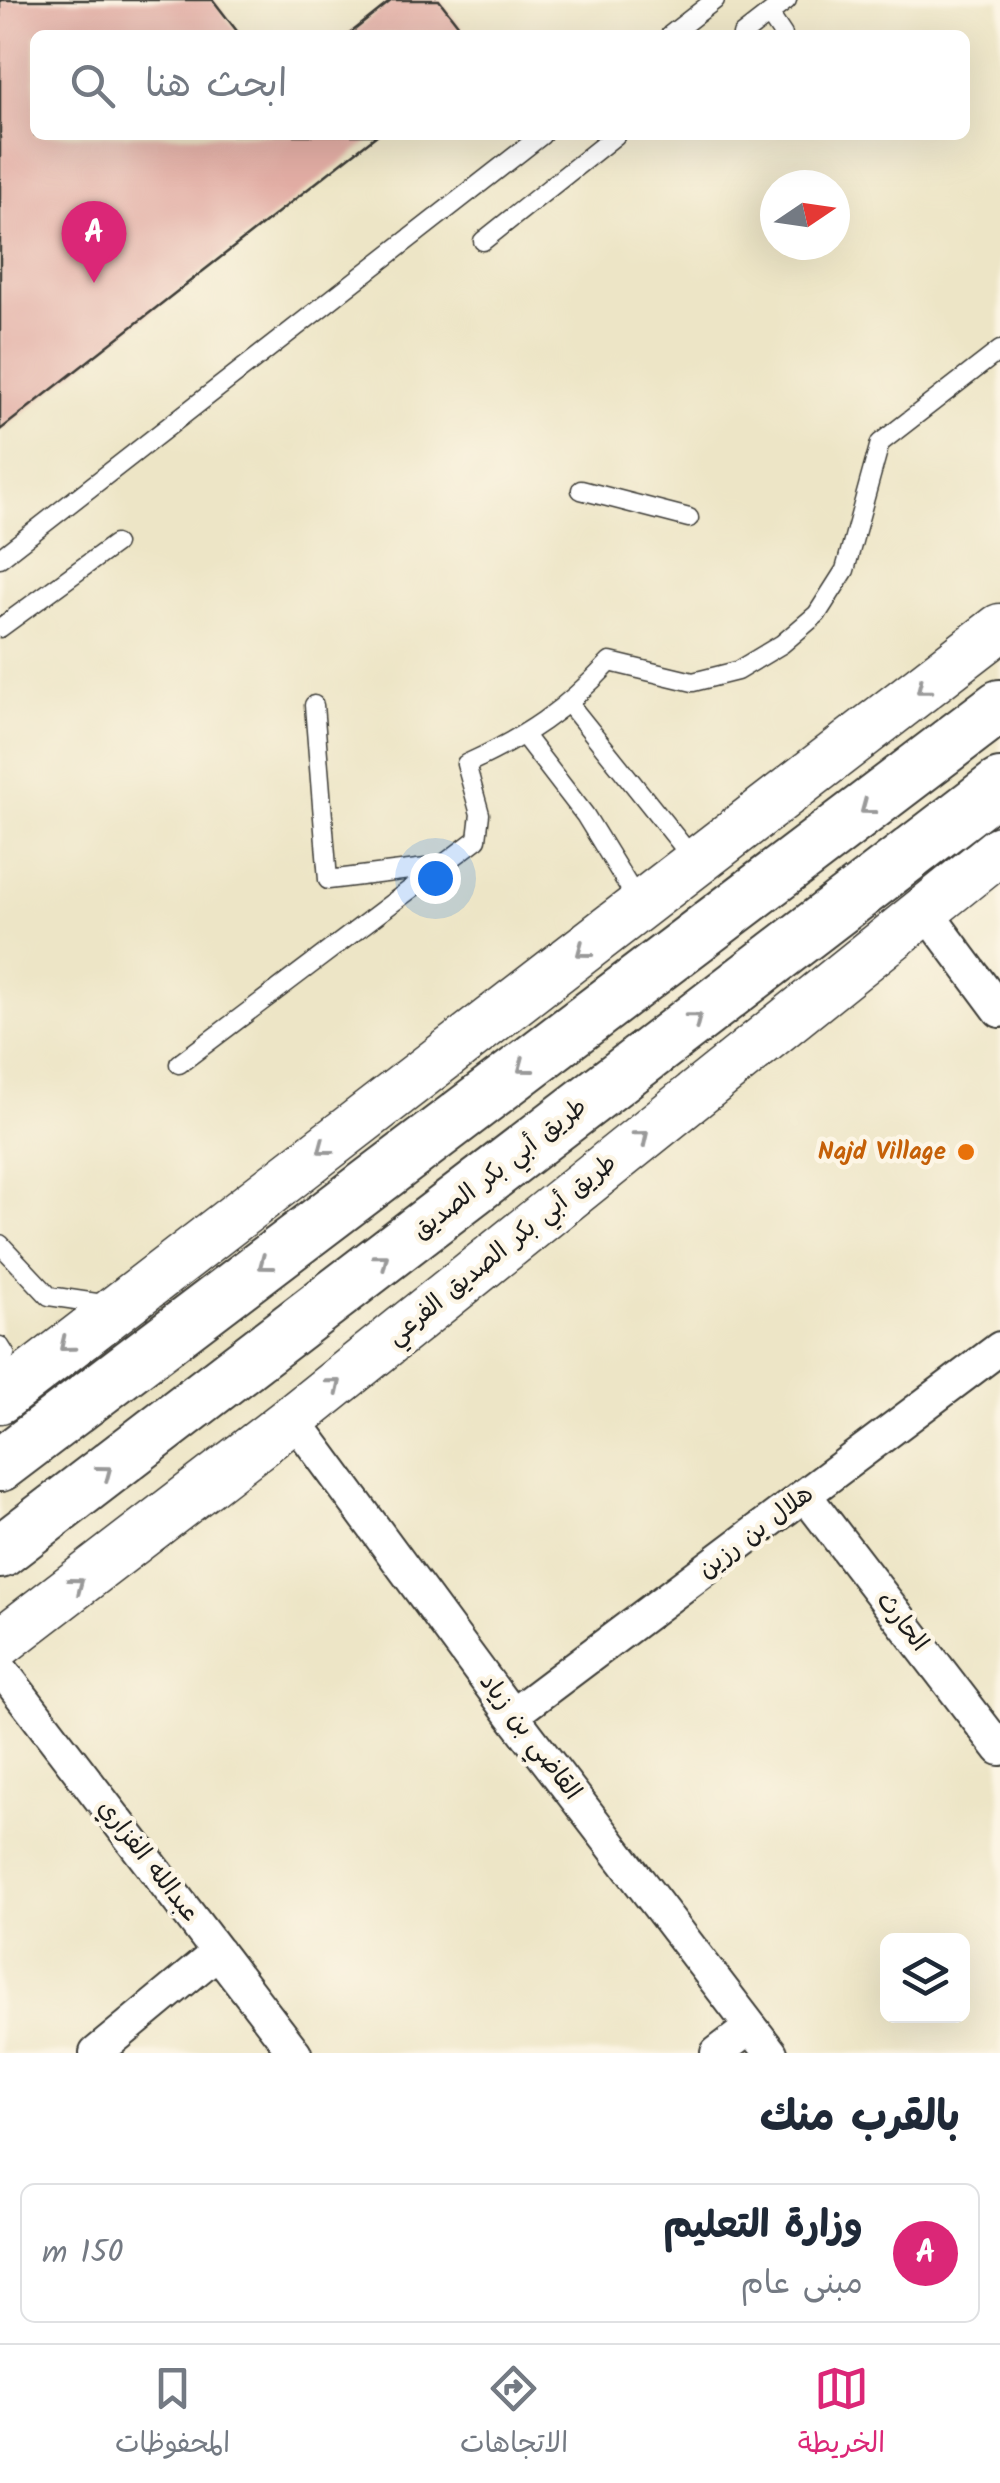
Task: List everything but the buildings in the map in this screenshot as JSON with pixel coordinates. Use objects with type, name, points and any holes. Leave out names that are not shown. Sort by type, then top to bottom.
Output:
[{"type":"main road","points":[[0,1465],[1000,706]]},
{"type":"main road","name":"طريق أبي بكر الصديق","points":[[0,1552],[1000,785]]},
{"type":"street","points":[[0,1399],[1000,628]]},
{"type":"street","name":"طريق أبي بكر الصديق الفرعي","points":[[0,1643],[293,1418],[1000,850]]},
{"type":"street","points":[[925,910],[1000,1011]]},
{"type":"street","name":"هلال بن رزين","points":[[512,1715],[1000,1348]]},
{"type":"street","name":"القاضي بن زياد","points":[[293,1418],[512,1715],[771,2053]]},
{"type":"street","name":"الحارث","points":[[804,1495],[1000,1749]]},
{"type":"street","name":"عبدالله الفزاري","points":[[0,1668],[296,2053]]},
{"type":"street","points":[[96,2053],[218,1952]]},
{"type":"street","points":[[717,2053],[751,2027]]},
{"type":"lane","points":[[676,30],[715,0]]},
{"type":"lane","points":[[748,30],[787,0]]},
{"type":"lane","points":[[769,14],[780,30]]},
{"type":"lane","points":[[0,558],[536,140]]},
{"type":"lane","points":[[482,241],[610,140]]},
{"type":"lane","points":[[179,1064],[477,840],[480,814],[466,764],[524,738],[570,705],[610,662],[692,682],[737,671],[782,644],[817,614],[845,570],[880,443],[1000,350]]},
{"type":"lane","points":[[581,490],[689,518]]},
{"type":"lane","points":[[0,628],[115,544]]},
{"type":"lane","points":[[314,705],[328,880],[440,866]]},
{"type":"lane","points":[[570,705],[698,864]]},
{"type":"lane","points":[[524,738],[585,815],[642,907]]},
{"type":"lane","points":[[0,1244],[48,1296],[116,1306]]},
{"type":"lane","points":[[0,1346],[5,1354],[0,1362]]},
{"type":"place","name":"وزارة التعليم","points":[[94,283]]},
{"type":"place","name":"Najd Village","points":[[966,1152]]}]
